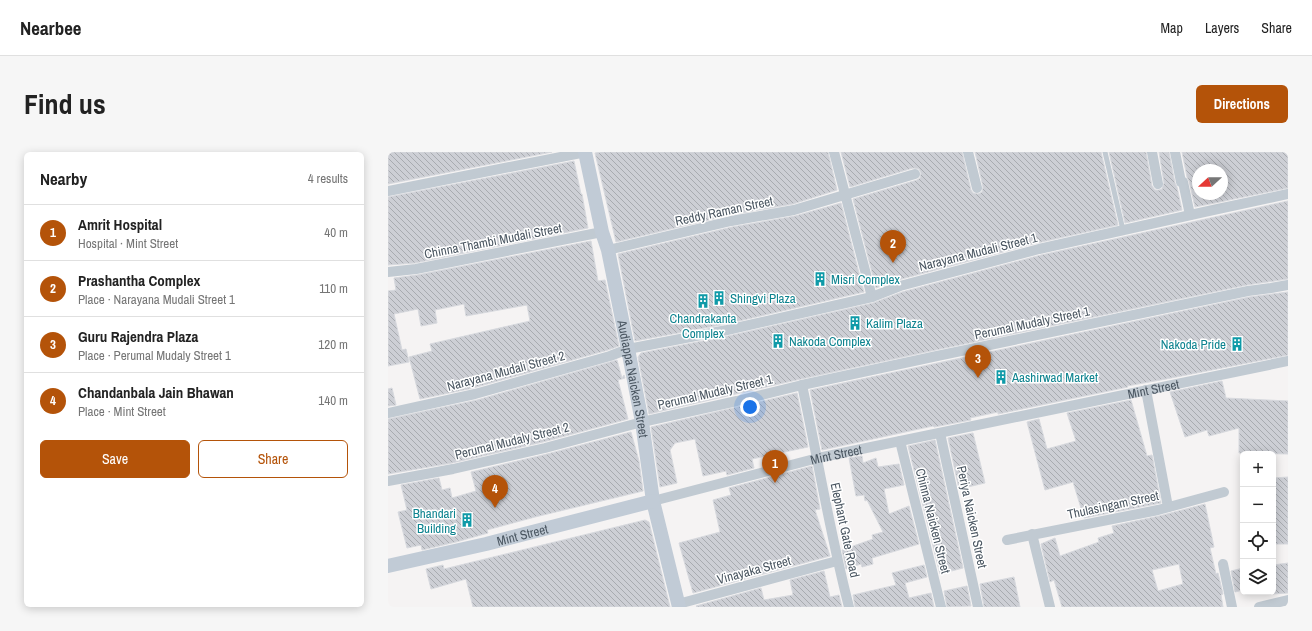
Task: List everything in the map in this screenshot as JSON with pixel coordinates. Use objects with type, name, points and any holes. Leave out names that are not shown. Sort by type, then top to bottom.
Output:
[{"type":"street","points":[[388,191],[585,152]]},
{"type":"street","name":"Audiappa Naicken Street","points":[[585,152],[602,232],[608,250],[628,349],[642,422],[653,501],[678,606]]},
{"type":"street","points":[[834,152],[872,297]]},
{"type":"street","points":[[968,152],[977,188]]},
{"type":"street","points":[[1152,152],[1158,184]]},
{"type":"street","points":[[1175,152],[1190,215]]},
{"type":"street","name":"Reddy Raman Street","points":[[608,250],[724,223],[794,210],[916,174]]},
{"type":"street","name":"Narayana Mudali Street 1","points":[[628,349],[727,330],[872,297],[916,281],[1038,249],[1288,194]]},
{"type":"street","name":"Chinna Thambi Mudali Street","points":[[388,272],[416,269],[602,232]]},
{"type":"street","name":"Perumal Mudaly Street 1","points":[[642,422],[937,356],[1232,294],[1288,285]]},
{"type":"street","name":"Narayana Mudali Street 2","points":[[388,413],[475,394],[610,356],[628,349]]},
{"type":"street","name":"Mint Street","points":[[388,566],[486,544],[818,458],[1288,361]]},
{"type":"street","name":"Elephant Gate Road","points":[[802,385],[818,458],[837,561],[849,607]]},
{"type":"street","points":[[1146,390],[1168,507]]},
{"type":"street","name":"Perumal Mudaly Street 2","points":[[388,481],[453,469],[545,448],[642,422]]},
{"type":"street","name":"Periya Naicken Street","points":[[940,432],[978,607]]},
{"type":"street","name":"Chinna Naicken Street","points":[[900,441],[941,607]]},
{"type":"street","name":"Thulasingam Street","points":[[1007,540],[1168,507],[1224,492]]},
{"type":"street","points":[[1032,534],[1050,607]]},
{"type":"street","name":"Vinayaka Street","points":[[678,606],[837,561]]},
{"type":"street","points":[[1223,564],[1232,607]]},
{"type":"street","points":[[1259,607],[1288,600]]},
{"type":"lane","points":[[1105,152],[1123,230]]},
{"type":"building","points":[[388,152],[552,152],[388,184]]},
{"type":"building","points":[[828,152],[837,190],[793,204],[730,215],[616,242],[595,153]]},
{"type":"building","points":[[841,152],[962,152],[971,190],[973,193],[978,194],[982,192],[983,187],[975,152],[1101,152],[1118,225],[1037,243],[898,280],[876,288],[853,199],[917,180],[920,178],[921,173],[919,169],[913,168],[850,187]]},
{"type":"building","points":[[1109,152],[1146,152],[1152,186],[1155,190],[1159,190],[1162,189],[1164,183],[1159,152],[1169,152],[1182,210],[1125,223]]},
{"type":"building","points":[[1182,152],[1288,152],[1288,188],[1195,207],[1193,200],[1228,200],[1228,164],[1192,164],[1192,194]]},
{"type":"building","points":[[574,161],[588,228],[415,263],[388,265],[388,197]]},
{"type":"building","points":[[1288,201],[1288,279],[1247,285],[936,350],[649,414],[638,357],[641,353],[728,336],[873,303],[902,292],[1041,255]]},
{"type":"building","points":[[841,203],[864,292],[726,324],[635,341],[618,254],[732,227],[795,216]]},
{"type":"building","points":[[591,241],[598,281],[605,280],[619,346],[473,388],[420,399],[409,357],[432,351],[430,344],[530,321],[527,305],[466,316],[464,304],[435,310],[437,323],[421,326],[418,309],[394,314],[402,350],[406,349],[409,362],[388,366],[388,291],[396,290],[394,278],[417,275]]},
{"type":"building","points":[[1288,292],[1288,355],[1127,386],[1128,387],[998,414],[998,412],[970,418],[971,420],[933,426],[822,450],[810,390],[1249,297]]},
{"type":"building","points":[[617,360],[622,378],[624,375],[625,378],[618,380],[628,419],[543,442],[452,463],[388,474],[388,419],[477,400]]},
{"type":"building","points":[[1222,381],[1226,398],[1288,401],[1288,454],[1276,454],[1276,451],[1240,451],[1239,453],[1239,428],[1209,436],[1207,430],[1185,437],[1170,392]]},
{"type":"building","points":[[392,388],[396,405],[388,406],[388,389]]},
{"type":"building","points":[[797,393],[808,447],[752,459],[754,468],[727,475],[726,471],[703,476],[695,439],[675,443],[670,450],[677,483],[660,487],[651,427]]},
{"type":"building","points":[[1131,400],[1147,456],[1152,455],[1161,503],[1084,518],[1073,482],[1045,490],[1027,422],[1039,419],[1047,449],[1076,441],[1067,413]]},
{"type":"building","points":[[631,432],[639,461],[643,491],[487,530],[488,533],[456,542],[422,550],[421,545],[407,548],[398,512],[407,510],[401,485],[439,478],[442,490],[450,488],[452,498],[476,491],[471,472]]},
{"type":"building","points":[[973,433],[985,483],[959,489],[948,438]]},
{"type":"building","points":[[935,440],[963,568],[940,574],[908,446]]},
{"type":"building","points":[[862,456],[863,463],[876,458],[878,467],[899,464],[904,485],[884,489],[889,514],[909,506],[919,544],[872,558],[873,564],[862,567],[861,564],[846,569],[842,550],[873,539],[872,535],[883,532],[867,500],[865,501],[864,495],[856,496],[849,458]]},
{"type":"building","points":[[812,466],[820,509],[815,510],[830,556],[693,593],[679,543],[720,532],[713,500],[731,495],[729,488]]},
{"type":"building","points":[[1288,477],[1288,544],[1276,544],[1276,478]]},
{"type":"building","points":[[1205,504],[1214,547],[1210,548],[1216,574],[1218,573],[1223,594],[1221,595],[1223,607],[1062,607],[1054,580],[1050,582],[1041,544],[1055,538],[1060,556],[1099,542],[1098,538],[1114,533],[1112,526]],"holes":[[[1179,564],[1183,584],[1158,591],[1152,570]]]},
{"type":"building","points":[[645,520],[649,522],[670,607],[473,607],[466,579],[431,589],[426,569],[443,565],[444,569]]},
{"type":"building","points":[[1288,563],[1288,593],[1276,594],[1276,565]]},
{"type":"building","points":[[924,565],[927,577],[905,583],[909,598],[931,593],[934,607],[855,607],[853,595],[896,585],[892,573]]},
{"type":"building","points":[[1240,569],[1240,591],[1235,592],[1231,571]]},
{"type":"building","points":[[824,571],[830,597],[839,595],[842,607],[696,606],[761,588],[764,600],[793,595],[790,580]]},
{"type":"building","points":[[1014,577],[1020,607],[984,607],[980,584]]},
{"type":"building","points":[[967,586],[971,606],[947,607],[944,591]]},
{"type":"place","name":"Prashantha Complex","points":[[893,263]]},
{"type":"place","name":"Misri Complex","points":[[820,279]]},
{"type":"place","name":"Shingvi Plaza","points":[[719,298]]},
{"type":"place","name":"Chandrakanta Complex","points":[[703,301]]},
{"type":"place","name":"Kalim Plaza","points":[[855,323]]},
{"type":"place","name":"Nakoda Complex","points":[[778,341]]},
{"type":"place","name":"Nakoda Pride","points":[[1237,344]]},
{"type":"place","name":"Aashirwad Market","points":[[1001,377]]},
{"type":"place","name":"Guru Rajendra Plaza","points":[[978,378]]},
{"type":"place","name":"Amrit Hospital","points":[[775,483]]},
{"type":"place","name":"Chandanbala Jain Bhawan","points":[[495,508]]},
{"type":"place","name":"Bhandari Building","points":[[467,520]]}]
